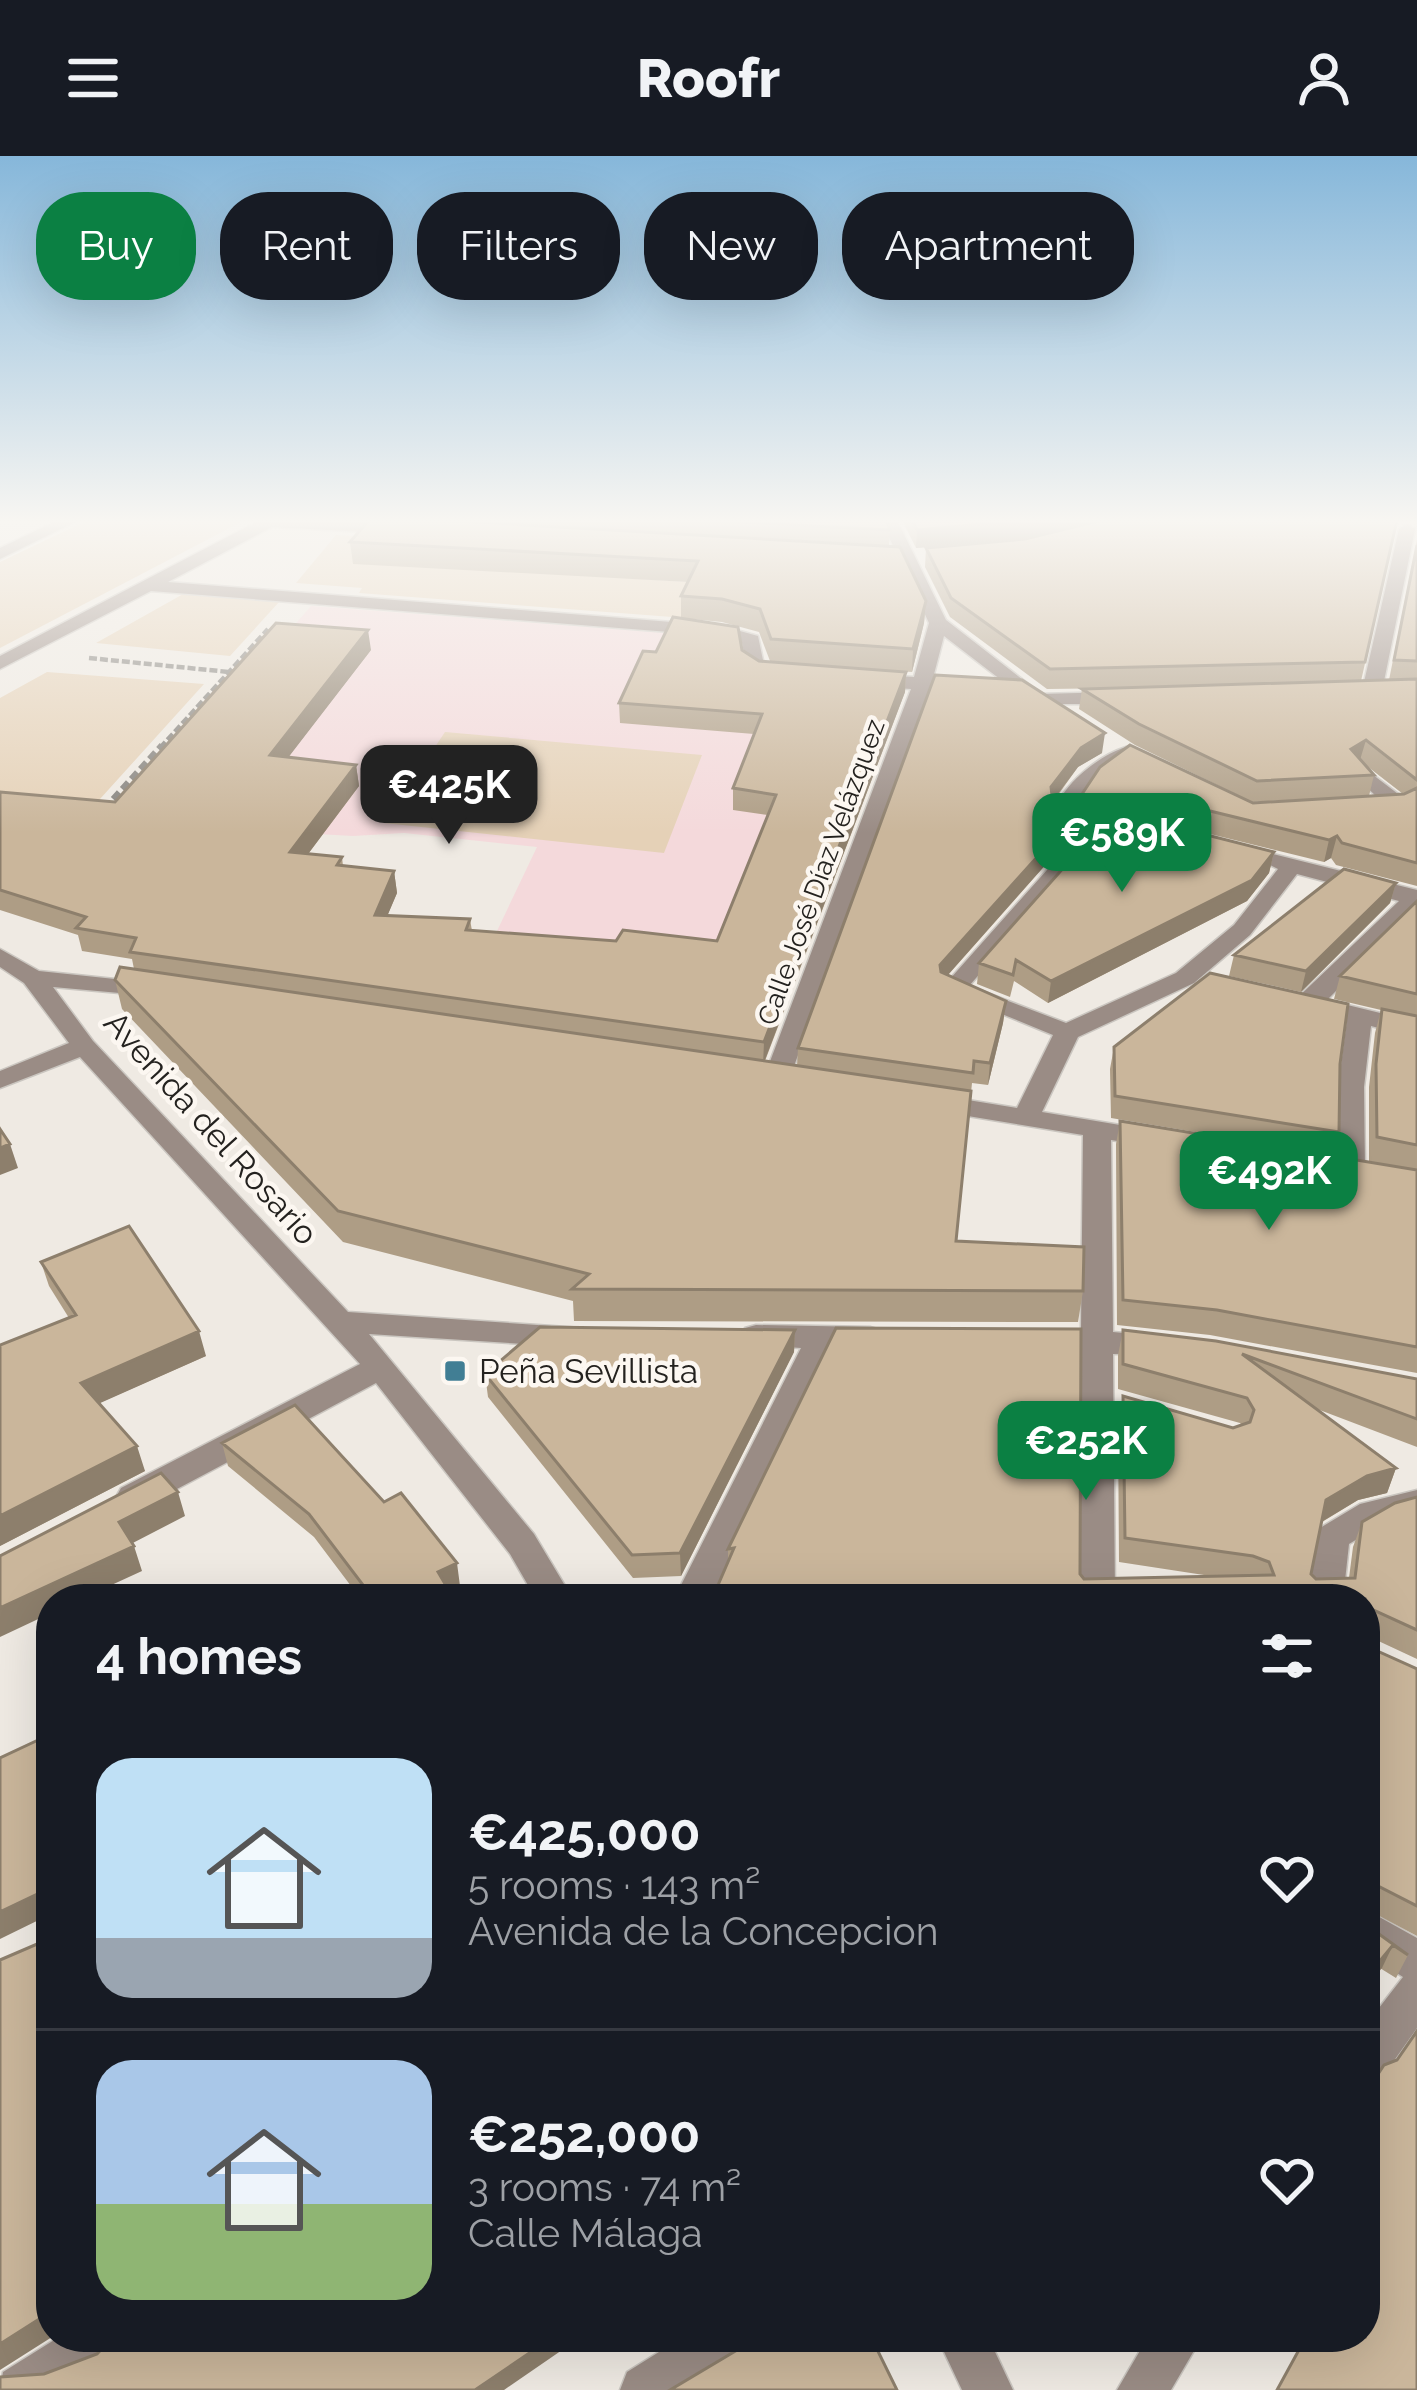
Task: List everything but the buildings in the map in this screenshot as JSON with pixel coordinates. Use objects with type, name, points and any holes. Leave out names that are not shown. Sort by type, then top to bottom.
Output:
[{"type":"street","points":[[0,663],[72,624]]},
{"type":"street","points":[[638,624],[722,631],[751,640],[755,669],[798,674]]},
{"type":"street","name":"Calle José Díaz Velázquez","points":[[776,1080],[922,685],[938,624]]},
{"type":"street","points":[[940,624],[1074,721]]},
{"type":"street","points":[[1372,691],[1385,624]]},
{"type":"street","points":[[845,678],[1032,695],[1134,698]]},
{"type":"street","points":[[1348,692],[1395,691]]},
{"type":"street","points":[[1067,1032],[952,988],[1106,830],[1062,824],[1063,809],[1078,796],[1089,774],[1127,753]]},
{"type":"street","points":[[1360,771],[1407,803]]},
{"type":"street","points":[[1355,807],[1407,803]]},
{"type":"street","points":[[1246,854],[1416,897]]},
{"type":"street","points":[[1027,1116],[1067,1032],[1185,978],[1242,930],[1292,866]]},
{"type":"street","points":[[1416,897],[1300,1001],[1417,1030]]},
{"type":"street","points":[[0,956],[34,978],[172,992]]},
{"type":"street","name":"Avenida del Rosario","points":[[34,978],[84,1046],[382,1367],[522,1544],[546,1584]]},
{"type":"street","points":[[1185,978],[1227,986]]},
{"type":"street","points":[[1350,1170],[1351,1088],[1360,1016]]},
{"type":"street","points":[[0,1080],[84,1046]]},
{"type":"street","points":[[913,1100],[1189,1144]]},
{"type":"street","points":[[1097,1129],[1099,1339],[1109,1402],[1105,1584]]},
{"type":"street","points":[[341,1322],[608,1336]]},
{"type":"street","points":[[718,1335],[894,1339]]},
{"type":"street","points":[[699,1584],[822,1337]]},
{"type":"street","points":[[1005,1340],[1099,1339],[1188,1348]]},
{"type":"street","points":[[106,1511],[382,1367]]},
{"type":"street","points":[[1327,1584],[1332,1538],[1354,1521],[1394,1504],[1417,1502]]},
{"type":"street","points":[[1380,1939],[1417,1962]]},
{"type":"street","points":[[1380,2043],[1417,1992]]},
{"type":"street","points":[[20,2390],[80,2352]]},
{"type":"street","points":[[646,2390],[705,2352]]},
{"type":"street","points":[[969,2352],[988,2390]]},
{"type":"street","points":[[1142,2390],[1167,2352]]},
{"type":"path","points":[[95,820],[272,624]]},
{"type":"path","points":[[68,656],[229,672]]},
{"type":"shaded area","points":[[0,624],[45,624],[0,648]]},
{"type":"shaded area","points":[[129,624],[259,624],[230,656],[96,643]]},
{"type":"shaded area","points":[[295,624],[552,624],[720,637],[780,684],[775,817],[717,963],[486,954],[537,847],[404,833],[353,836],[122,823]]},
{"type":"shaded area","points":[[47,672],[204,684],[81,820],[0,812],[0,698]]},
{"type":"shaded area","points":[[445,732],[702,755],[664,853],[384,823]]},
{"type":"place","name":"Peña Sevillista","points":[[455,1371]]}]
